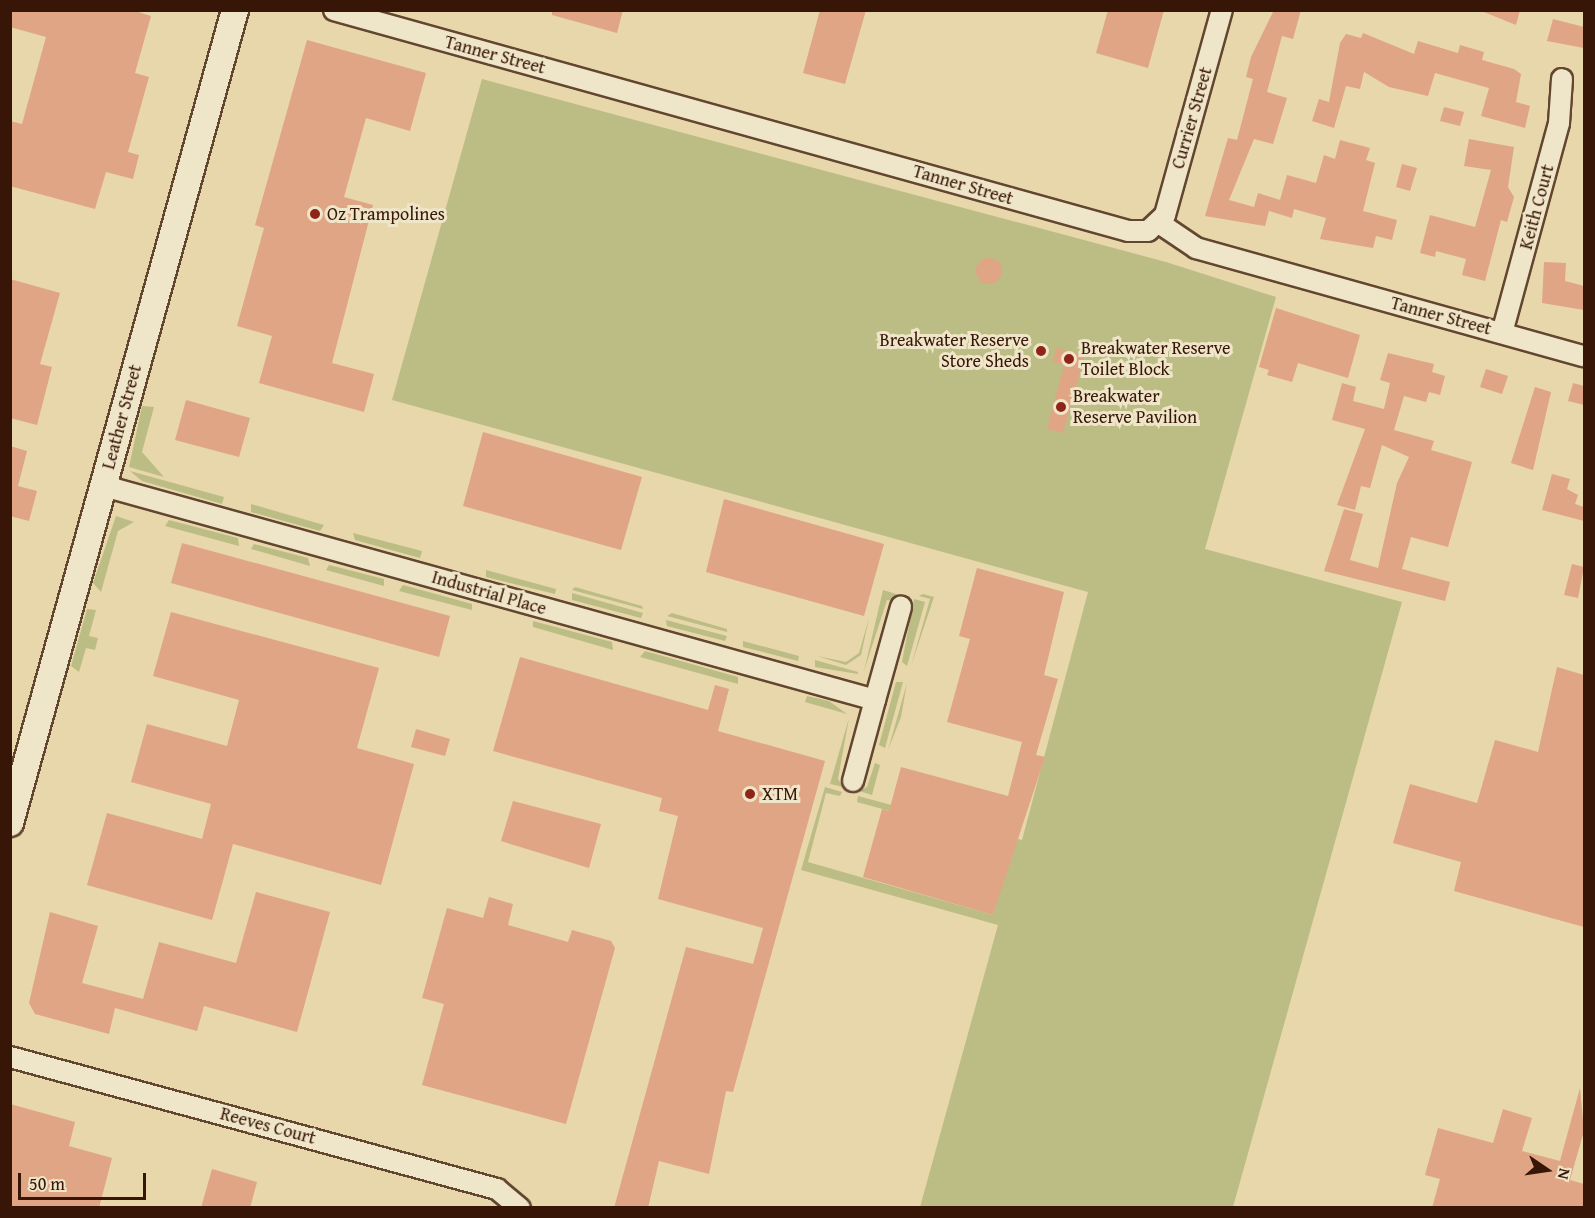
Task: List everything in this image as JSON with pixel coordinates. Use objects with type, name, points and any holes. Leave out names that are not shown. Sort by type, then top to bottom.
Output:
[{"type":"street","name":"Leather Street","points":[[10,823],[235,10]]},
{"type":"street","name":"Tanner Street","points":[[334,10],[1128,231],[1148,231],[1159,223],[1196,248],[1584,356]]},
{"type":"street","name":"Currier Street","points":[[1159,223],[1222,10]]},
{"type":"street","name":"Keith Court","points":[[1502,333],[1559,123],[1562,79]]},
{"type":"street","name":"Industrial Place","points":[[104,486],[875,700]]},
{"type":"street","points":[[853,781],[901,607]]},
{"type":"street","name":"Reeves Court","points":[[10,1056],[497,1189],[520,1208]]},
{"type":"green space","points":[[482,79],[1166,262],[1276,297],[1205,549],[1402,602],[1233,1207],[920,1207],[998,925],[801,870],[825,787],[842,792],[840,796],[826,793],[808,862],[993,915],[1013,845],[857,802],[858,796],[1022,840],[1088,592],[392,400]]},
{"type":"green space","points":[[142,406],[154,407],[142,452],[164,477],[129,467]]},
{"type":"green space","points":[[130,471],[224,497],[222,504],[142,481]]},
{"type":"green space","points":[[251,504],[324,525],[320,531],[251,512]]},
{"type":"green space","points":[[116,516],[134,522],[118,531],[101,592],[93,583]]},
{"type":"green space","points":[[169,520],[238,538],[239,546],[165,526]]},
{"type":"green space","points":[[353,533],[422,551],[420,558],[355,540]]},
{"type":"green space","points":[[254,544],[308,558],[310,566],[251,549]]},
{"type":"green space","points":[[329,565],[384,579],[384,586],[326,570]]},
{"type":"green space","points":[[486,570],[556,589],[555,594],[486,577]]},
{"type":"green space","points":[[403,585],[472,604],[472,610],[399,591]]},
{"type":"green space","points":[[575,587],[642,606],[643,609],[572,590]]},
{"type":"green space","points":[[883,590],[903,596],[898,602],[887,600],[864,671]]},
{"type":"green space","points":[[572,593],[643,613],[641,618],[572,600]]},
{"type":"green space","points":[[923,594],[934,597],[911,666],[930,599],[919,596]]},
{"type":"green space","points":[[914,599],[925,602],[907,666],[902,662]]},
{"type":"green space","points":[[87,609],[96,610],[89,636],[98,638],[95,650],[86,648],[79,672],[71,666]]},
{"type":"green space","points":[[672,613],[727,629],[727,632],[667,616]]},
{"type":"green space","points":[[869,618],[861,655],[846,665],[817,656],[846,662],[859,653]]},
{"type":"green space","points":[[666,620],[727,636],[725,641],[667,626]]},
{"type":"green space","points":[[533,621],[612,642],[613,650],[533,627]]},
{"type":"green space","points":[[743,641],[799,656],[798,661],[743,647]]},
{"type":"green space","points":[[645,651],[738,677],[738,684],[640,657]]},
{"type":"green space","points":[[815,660],[858,672],[858,674],[815,667]]},
{"type":"green space","points":[[896,682],[903,682],[885,748],[879,745]]},
{"type":"green space","points":[[907,683],[901,717],[888,750]]},
{"type":"green space","points":[[807,696],[829,701],[847,714],[805,702]]},
{"type":"green space","points":[[849,718],[838,779],[843,787],[830,784]]},
{"type":"green space","points":[[875,763],[880,765],[872,795],[859,791],[867,787]]},
{"type":"building","points":[[10,10],[132,10],[151,16],[135,73],[149,77],[128,152],[139,155],[133,179],[106,172],[95,209],[10,186],[10,121],[22,124],[46,37],[10,27]]},
{"type":"building","points":[[552,10],[623,10],[617,33],[552,15]]},
{"type":"building","points":[[820,10],[866,10],[845,84],[803,73]]},
{"type":"building","points":[[1108,10],[1164,10],[1148,68],[1096,53]]},
{"type":"building","points":[[1274,10],[1301,10],[1293,39],[1282,36],[1267,92],[1287,98],[1273,144],[1254,139],[1229,200],[1254,207],[1258,193],[1280,200],[1287,175],[1316,183],[1324,155],[1335,159],[1340,140],[1370,148],[1366,160],[1375,163],[1363,211],[1397,220],[1392,240],[1376,236],[1373,248],[1320,239],[1326,218],[1294,209],[1292,218],[1269,211],[1265,226],[1205,216],[1228,138],[1237,140],[1253,79],[1246,77],[1251,57]]},
{"type":"building","points":[[1479,10],[1520,10],[1516,25]]},
{"type":"building","points":[[1553,19],[1584,27],[1584,48],[1547,41]]},
{"type":"building","points":[[1363,33],[1414,54],[1418,41],[1458,53],[1460,45],[1484,52],[1482,60],[1514,69],[1521,74],[1516,102],[1530,106],[1525,128],[1481,116],[1489,88],[1435,73],[1428,96],[1389,87],[1364,72],[1360,89],[1346,86],[1334,128],[1312,121],[1319,99],[1329,102],[1340,43],[1346,34],[1361,38]]},
{"type":"building","points":[[307,40],[426,73],[410,131],[366,118],[344,197],[373,205],[332,363],[374,374],[364,412],[259,383],[272,336],[237,326],[264,228],[255,225]]},
{"type":"building","points":[[1444,107],[1464,112],[1460,126],[1440,121]]},
{"type":"building","points":[[1469,139],[1514,147],[1508,187],[1514,197],[1507,222],[1501,220],[1485,281],[1462,275],[1466,259],[1436,251],[1435,257],[1420,253],[1430,215],[1475,227],[1491,170],[1464,166]]},
{"type":"building","points":[[1402,164],[1417,168],[1410,191],[1396,187]]},
{"type":"building","points":[[989,258],[998,262],[1002,271],[998,280],[989,284],[980,280],[976,271],[980,262]]},
{"type":"building","points":[[1544,262],[1566,263],[1565,281],[1584,286],[1584,310],[1542,303]]},
{"type":"building","points":[[10,279],[60,293],[40,364],[52,367],[37,425],[10,418]]},
{"type":"building","points":[[1276,308],[1360,335],[1348,378],[1298,363],[1292,382],[1267,375],[1269,370],[1259,367]]},
{"type":"building","points":[[1056,348],[1085,355],[1063,433],[1047,429],[1064,365],[1053,362]]},
{"type":"building","points":[[1388,353],[1434,364],[1432,372],[1445,376],[1440,395],[1429,392],[1426,402],[1404,396],[1394,430],[1434,441],[1431,450],[1472,462],[1448,547],[1411,537],[1402,569],[1450,582],[1445,601],[1324,571],[1344,509],[1363,514],[1350,560],[1378,568],[1397,483],[1409,457],[1382,445],[1370,488],[1361,486],[1355,510],[1337,505],[1365,429],[1332,420],[1342,383],[1356,387],[1353,401],[1384,409],[1390,383],[1380,380]]},
{"type":"building","points":[[1486,369],[1508,376],[1502,394],[1480,387]]},
{"type":"building","points":[[1573,383],[1584,386],[1584,405],[1568,401]]},
{"type":"building","points":[[1535,387],[1551,392],[1533,470],[1511,463]]},
{"type":"building","points":[[186,400],[250,418],[239,457],[175,440]]},
{"type":"building","points":[[483,432],[642,477],[621,550],[463,506]]},
{"type":"building","points":[[10,446],[27,451],[18,486],[37,491],[29,521],[10,516]]},
{"type":"building","points":[[1552,474],[1570,479],[1567,489],[1578,495],[1575,504],[1584,507],[1584,521],[1542,510]]},
{"type":"building","points":[[724,499],[884,544],[864,616],[706,572]]},
{"type":"building","points":[[182,543],[450,616],[439,657],[171,583]]},
{"type":"building","points":[[1572,564],[1584,567],[1578,598],[1564,595]]},
{"type":"building","points":[[977,568],[1064,592],[1044,675],[1058,679],[1036,755],[1045,757],[993,915],[863,877],[882,809],[889,811],[901,767],[1008,796],[1022,742],[947,722],[970,639],[959,636]]},
{"type":"building","points":[[171,612],[379,668],[357,748],[414,764],[381,885],[233,844],[212,920],[87,885],[107,813],[202,839],[211,804],[131,782],[147,724],[227,746],[239,700],[153,676]]},
{"type":"building","points":[[520,657],[708,710],[715,685],[729,689],[718,731],[825,761],[733,1092],[726,1091],[709,1174],[659,1161],[648,1208],[614,1208],[686,947],[753,964],[763,928],[658,899],[678,816],[659,811],[662,798],[493,751]]},
{"type":"building","points":[[1557,667],[1584,675],[1584,927],[1454,891],[1461,862],[1393,843],[1410,784],[1477,803],[1495,740],[1538,752]]},
{"type":"building","points":[[416,729],[450,739],[445,756],[411,747]]},
{"type":"building","points":[[513,801],[601,824],[589,868],[501,841]]},
{"type":"building","points":[[256,892],[330,912],[297,1032],[204,1006],[197,1031],[115,1008],[109,1034],[35,1014],[29,1003],[50,912],[98,926],[82,983],[143,999],[159,942],[236,963]]},
{"type":"building","points":[[489,897],[513,904],[508,925],[568,942],[572,930],[611,941],[615,948],[566,1124],[422,1085],[444,1004],[422,998],[447,908],[483,918]]},
{"type":"building","points":[[1580,1088],[1584,1131],[1570,1180],[1584,1184],[1584,1208],[1432,1208],[1440,1179],[1425,1175],[1438,1128],[1493,1143],[1503,1109],[1532,1118],[1522,1151],[1560,1161]]},
{"type":"building","points":[[10,1104],[75,1122],[69,1146],[112,1158],[99,1208],[10,1208]]},
{"type":"building","points":[[212,1169],[257,1182],[250,1208],[201,1208]]},
{"type":"place","name":"Oz Trampolines","points":[[315,214]]},
{"type":"place","name":"Breakwater Reserve Store Sheds","points":[[1041,351]]},
{"type":"place","name":"Breakwater Reserve Toilet Block","points":[[1069,359]]},
{"type":"place","name":"Breakwater Reserve Pavilion","points":[[1061,407]]},
{"type":"place","name":"XTM","points":[[750,794]]}]
